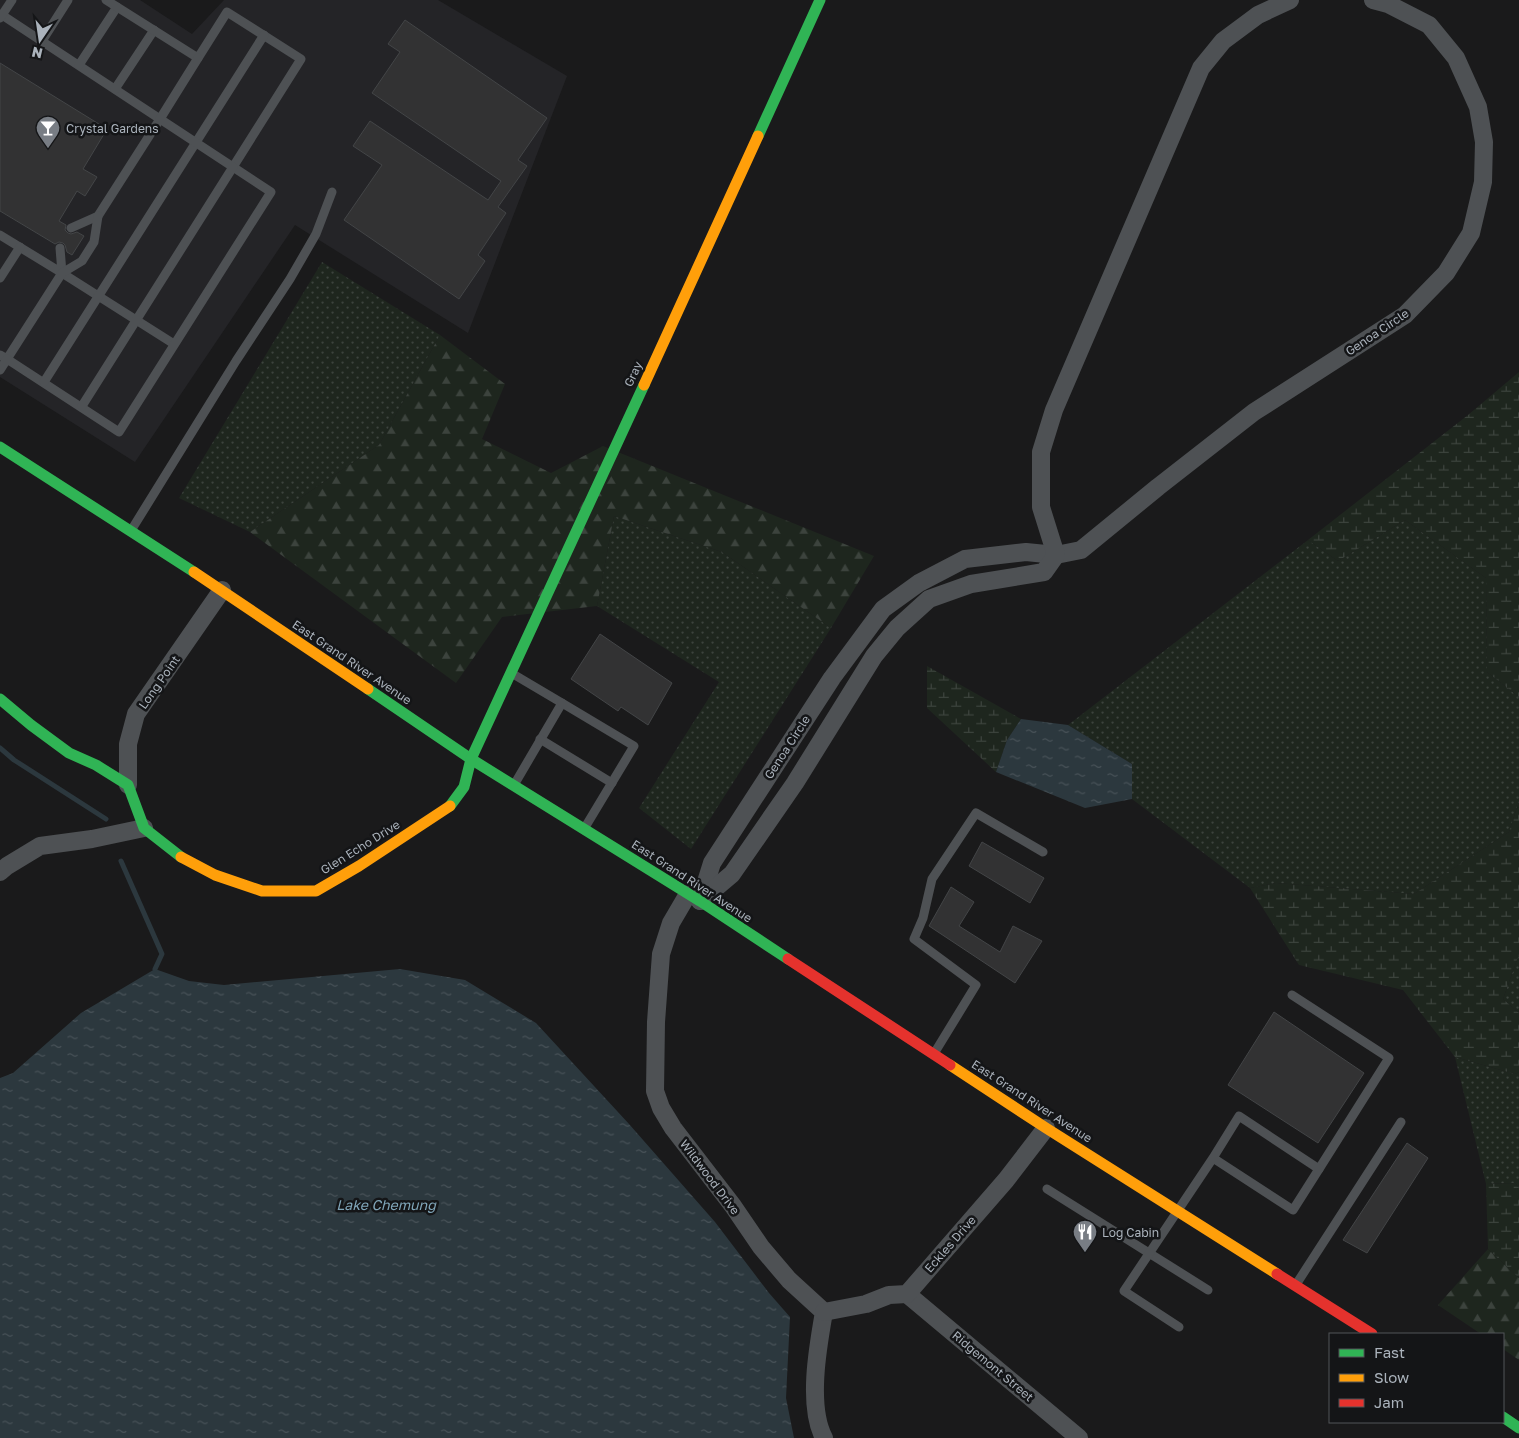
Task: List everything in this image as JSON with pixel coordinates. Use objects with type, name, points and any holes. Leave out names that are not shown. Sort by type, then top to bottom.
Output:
[{"type":"main road","name":"Gray","points":[[471,759],[820,0]]},
{"type":"main road","name":"East Grand River Avenue","points":[[0,447],[222,590],[471,759],[694,897],[1046,1128],[1370,1333]]},
{"type":"main road","points":[[0,699],[69,753],[128,785]]},
{"type":"main road","name":"Glen Echo Drive","points":[[128,785],[144,828],[175,854],[215,875],[262,891],[316,891],[359,866],[451,805],[464,787],[471,759]]},
{"type":"main road","points":[[1504,1418],[1519,1428]]},
{"type":"street","points":[[1056,555],[1041,507],[1041,452],[1054,410],[1201,68],[1223,41],[1258,15],[1290,0]]},
{"type":"street","name":"Genoa Circle","points":[[694,897],[712,863],[832,678],[883,609],[919,583],[965,559],[1026,552],[1056,555],[1081,550],[1254,412],[1405,315],[1446,273],[1471,233],[1483,182],[1484,142],[1478,107],[1456,58],[1429,25],[1383,1]]},
{"type":"street","name":"Genoa Circle","points":[[694,897],[732,874],[795,784],[880,649],[897,628],[929,599],[970,584],[1044,572],[1056,555]]},
{"type":"street","points":[[919,583],[929,599]]},
{"type":"street","name":"Long Point","points":[[128,785],[128,744],[136,714],[222,590]]},
{"type":"street","points":[[832,678],[852,693]]},
{"type":"street","points":[[742,816],[763,830]]},
{"type":"street","points":[[0,872],[40,846],[92,839],[144,828]]},
{"type":"street","name":"Wildwood Drive","points":[[694,897],[671,923],[661,954],[656,1022],[655,1092],[661,1108],[673,1128],[733,1206],[761,1247],[789,1280],[824,1312]]},
{"type":"street","name":"Eckles Drive","points":[[906,1294],[1006,1180],[1046,1128]]},
{"type":"street","points":[[824,1438],[820,1430],[815,1385],[818,1346],[824,1312],[866,1304],[889,1295],[906,1294]]},
{"type":"street","name":"Ridgemont Street","points":[[906,1294],[1080,1438]]},
{"type":"lane","points":[[4,357],[82,406],[119,432],[271,192],[1,16],[12,0]]},
{"type":"lane","points":[[42,41],[68,0]]},
{"type":"lane","points":[[106,0],[198,58]]},
{"type":"lane","points":[[79,66],[117,7]]},
{"type":"lane","points":[[0,370],[4,357],[62,273],[82,261],[94,242],[98,216],[227,12],[302,59],[82,406]]},
{"type":"lane","points":[[115,89],[154,30]]},
{"type":"lane","points":[[44,382],[264,35]]},
{"type":"lane","points":[[130,531],[226,376],[290,279],[316,234],[332,192]]},
{"type":"lane","points":[[71,228],[98,216]]},
{"type":"lane","points":[[0,235],[174,344]]},
{"type":"lane","points":[[0,278],[20,247]]},
{"type":"lane","points":[[60,248],[62,273]]},
{"type":"lane","points":[[512,673],[634,746],[584,829]]},
{"type":"lane","points":[[514,785],[562,703]]},
{"type":"lane","points":[[540,739],[612,782]]},
{"type":"lane","points":[[934,1055],[976,985],[914,939],[924,918],[932,879],[976,813],[1043,852]]},
{"type":"lane","points":[[1213,1158],[1293,1210],[1389,1058],[1292,995]]},
{"type":"lane","points":[[1179,1327],[1124,1291],[1239,1116],[1319,1169]]},
{"type":"lane","points":[[1295,1286],[1401,1122]]},
{"type":"lane","points":[[1047,1189],[1208,1290]]},
{"type":"shaded area","points":[[0,0],[140,0],[192,34],[224,0],[438,0],[567,76],[468,333],[295,225],[135,462],[0,377]]},
{"type":"green space","points":[[322,262],[440,335],[379,445],[250,532],[179,498]]},
{"type":"green space","points":[[440,335],[505,384],[482,439],[551,473],[603,446],[874,556],[831,628],[722,552],[614,516],[597,606],[502,617],[456,683],[250,532],[379,445]]},
{"type":"green space","points":[[1519,372],[1519,697],[1487,672],[1486,578],[1405,520],[1338,561],[1308,540],[1468,415]]},
{"type":"green space","points":[[614,516],[722,552],[831,628],[691,849],[639,808],[719,682],[597,606]]},
{"type":"green space","points":[[1405,520],[1486,578],[1487,672],[1519,697],[1519,801],[1509,832],[1414,894],[1276,883],[1250,888],[1132,799],[1132,764],[1068,725],[1308,540],[1338,561]]},
{"type":"green space","points":[[927,666],[1021,719],[1007,740],[996,772],[927,708]]},
{"type":"green space","points":[[1519,801],[1519,954],[1503,999],[1519,1013],[1519,1072],[1515,1074],[1455,1057],[1403,990],[1299,965],[1250,888],[1276,883],[1414,894],[1509,832]]},
{"type":"green space","points":[[1519,954],[1519,1013],[1503,999]]},
{"type":"green space","points":[[1455,1057],[1515,1074],[1519,1072],[1519,1188],[1515,1183],[1486,1184]]},
{"type":"green space","points":[[1515,1183],[1519,1188],[1519,1278],[1488,1249],[1486,1184]]},
{"type":"green space","points":[[1488,1249],[1519,1278],[1519,1360],[1504,1350],[1504,1333],[1480,1333],[1438,1305]]},
{"type":"water","points":[[1021,719],[1068,725],[1132,764],[1132,799],[1085,808],[996,772],[1007,740]]},
{"type":"water","name":"Lake Chemung","points":[[155,969],[189,981],[224,985],[400,969],[465,980],[536,1023],[629,1124],[715,1222],[769,1293],[790,1317],[786,1398],[794,1438],[0,1438],[0,1078],[13,1073],[81,1013]]},
{"type":"building","points":[[405,20],[547,118],[518,160],[527,166],[498,207],[506,213],[478,255],[485,261],[459,299],[344,220],[382,165],[353,146],[370,121],[488,200],[501,181],[372,93],[400,52],[388,44]]},
{"type":"building","name":"Crystal Gardens","points":[[0,63],[107,129],[83,169],[97,177],[85,196],[77,191],[59,221],[66,225],[65,230],[68,233],[77,232],[84,236],[72,255],[67,252],[63,243],[55,244],[0,211]]},
{"type":"building","points":[[600,634],[672,683],[648,725],[621,707],[618,711],[571,679]]},
{"type":"building","points":[[982,842],[1044,878],[1030,903],[969,866]]},
{"type":"building","points":[[951,887],[974,902],[959,926],[1000,952],[1013,926],[1042,941],[1015,983],[929,926]]},
{"type":"building","points":[[1274,1012],[1364,1073],[1318,1143],[1228,1085]]},
{"type":"building","points":[[1407,1143],[1428,1158],[1367,1253],[1343,1240]]},
{"type":"waterway","points":[[0,748],[14,760],[106,819]]},
{"type":"waterway","points":[[121,861],[162,954],[155,969]]},
{"type":"traffic: fast","points":[[758,136],[820,0]]},
{"type":"traffic: fast","points":[[450,806],[464,787],[471,759],[644,385]]},
{"type":"traffic: fast","points":[[0,447],[194,572]]},
{"type":"traffic: fast","points":[[368,689],[471,759],[700,901],[788,959]]},
{"type":"traffic: fast","points":[[0,699],[69,753],[96,765],[128,785],[144,828],[181,857]]},
{"type":"traffic: fast","points":[[1504,1418],[1519,1428]]},
{"type":"traffic: slow","points":[[644,385],[758,136]]},
{"type":"traffic: slow","points":[[194,572],[368,689]]},
{"type":"traffic: slow","points":[[181,857],[215,875],[262,891],[316,891],[359,866],[450,806]]},
{"type":"traffic: slow","points":[[950,1065],[1277,1274]]},
{"type":"traffic: jam","points":[[788,959],[950,1065]]},
{"type":"traffic: jam","points":[[1277,1274],[1370,1333]]},
{"type":"place","name":"Crystal Gardens","points":[[48,149]]},
{"type":"place","name":"Log Cabin","points":[[1085,1253]]}]
